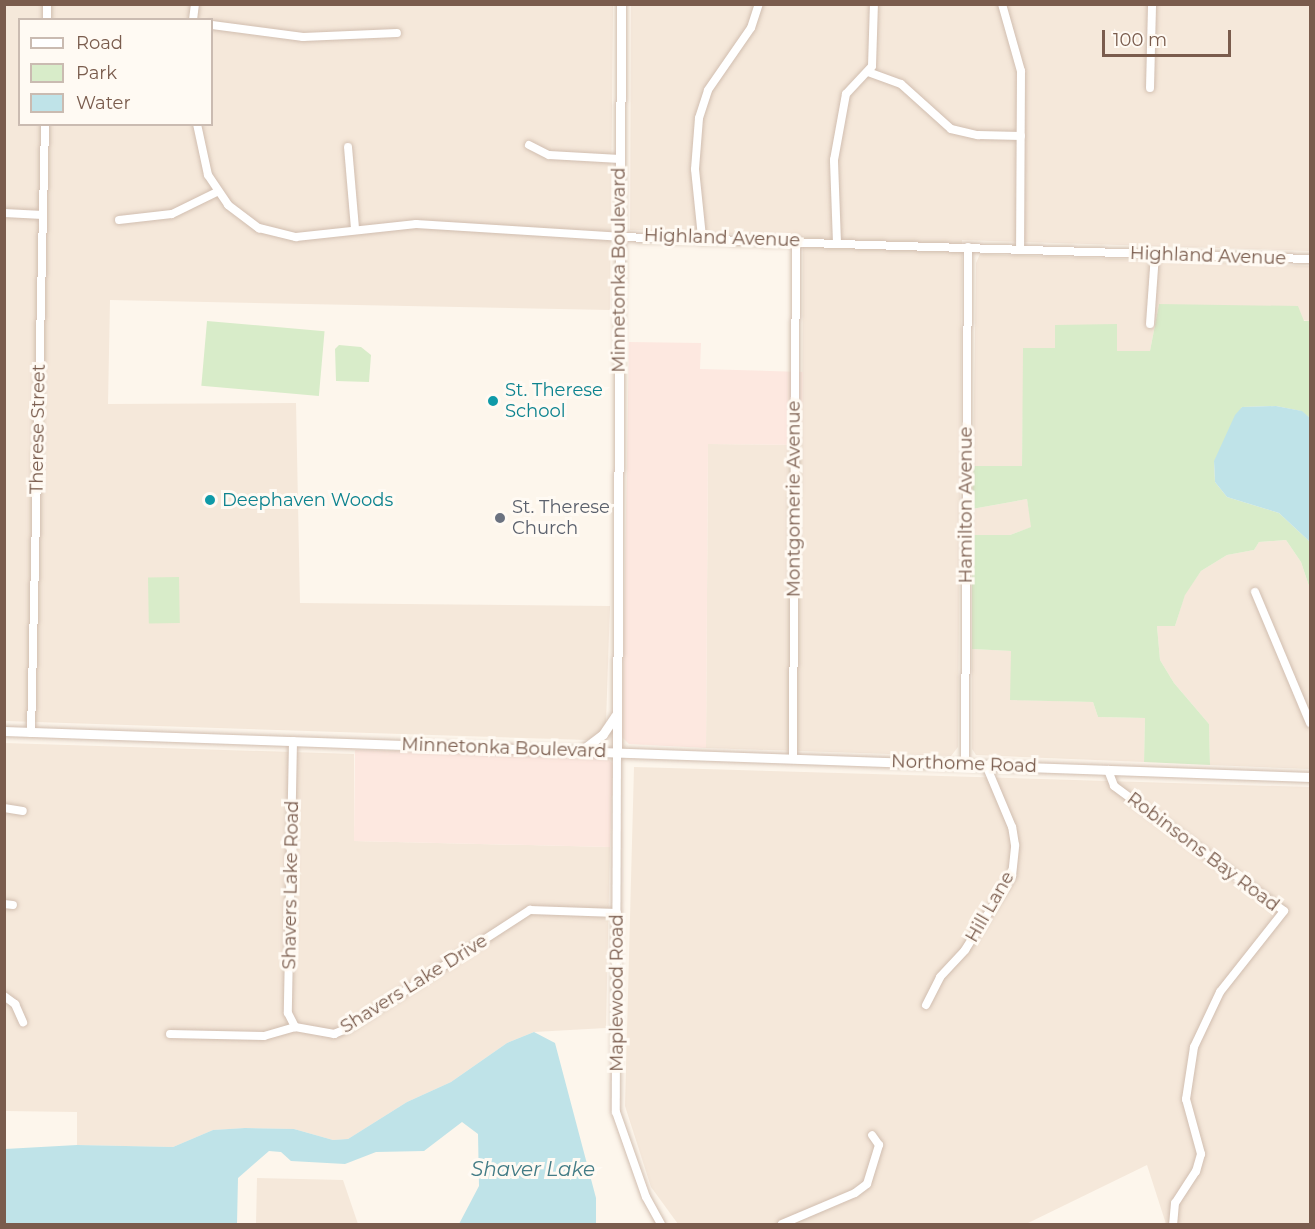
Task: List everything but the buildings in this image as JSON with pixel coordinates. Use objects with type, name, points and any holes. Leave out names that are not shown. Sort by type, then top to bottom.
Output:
[{"type":"street","name":"Minnetonka Boulevard","points":[[4,731],[616,752],[621,4]]},
{"type":"street","points":[[702,237],[695,169],[699,118],[708,90],[751,28],[759,4]]},
{"type":"street","points":[[837,243],[834,160],[844,102],[852,87],[868,72],[873,56],[874,4]]},
{"type":"street","points":[[1002,4],[1022,71],[1020,248]]},
{"type":"street","points":[[1150,88],[1152,4]]},
{"type":"street","points":[[213,24],[303,37],[397,33]]},
{"type":"street","points":[[868,72],[907,88],[929,112],[951,129],[978,135],[1021,136]]},
{"type":"street","name":"Therese Street","points":[[31,733],[45,126]]},
{"type":"street","points":[[119,220],[172,213],[217,192],[202,159],[197,126]]},
{"type":"street","points":[[529,145],[549,155],[620,159]]},
{"type":"street","points":[[348,147],[355,229]]},
{"type":"street","name":"Highland Avenue","points":[[217,192],[243,218],[278,234],[314,237],[355,229],[417,224],[620,237],[702,237],[1311,259]]},
{"type":"street","points":[[4,213],[43,215]]},
{"type":"street","name":"Montgomerie Avenue","points":[[793,757],[796,240]]},
{"type":"street","name":"Hamilton Avenue","points":[[965,764],[968,247]]},
{"type":"street","points":[[1150,324],[1155,255]]},
{"type":"street","points":[[1255,592],[1311,723]]},
{"type":"street","points":[[582,750],[603,734],[615,716]]},
{"type":"street","name":"Shavers Lake Road","points":[[293,741],[288,1012],[295,1027]]},
{"type":"street","name":"Northome Road","points":[[616,752],[1311,777]]},
{"type":"street","name":"Maplewood Road","points":[[616,752],[616,1112],[646,1197],[661,1224]]},
{"type":"street","name":"Hill Lane","points":[[926,1005],[940,977],[965,950],[1012,876],[1015,845],[1012,827],[986,765]]},
{"type":"street","name":"Robinsons Bay Road","points":[[1108,770],[1114,786],[1284,911],[1220,992],[1194,1047],[1186,1099],[1201,1154],[1196,1172],[1175,1203],[1173,1224]]},
{"type":"street","points":[[4,808],[24,811]]},
{"type":"street","points":[[4,904],[13,905]]},
{"type":"street","name":"Shavers Lake Drive","points":[[170,1034],[264,1036],[295,1027],[326,1034],[341,1032],[530,910],[617,913]]},
{"type":"street","points":[[4,996],[15,1004],[23,1022]]},
{"type":"street","points":[[782,1224],[855,1193],[867,1184],[879,1145],[872,1135]]},
{"type":"shaded area","points":[[4,5],[613,5],[610,310],[110,300],[108,404],[296,403],[300,603],[610,606],[606,722],[598,736],[587,740],[5,721]]},
{"type":"shaded area","points":[[631,5],[1310,5],[1310,251],[962,240],[958,747],[951,756],[706,748],[708,444],[802,445],[803,237],[630,230]]},
{"type":"shaded area","points":[[980,254],[1310,266],[1310,321],[1159,304],[1150,351],[1117,351],[1117,325],[1055,348],[1024,348],[1022,467],[973,466],[976,263]]},
{"type":"shaded area","points":[[629,342],[701,343],[700,369],[803,372],[802,445],[708,444],[706,748],[629,744],[622,737]]},
{"type":"shaded area","points":[[1027,499],[1032,527],[1010,535],[972,535],[972,509]]},
{"type":"shaded area","points":[[1286,540],[1301,562],[1310,589],[1310,769],[1210,765],[1209,724],[1174,683],[1160,660],[1157,626],[1175,626],[1185,594],[1201,571],[1227,555],[1254,550],[1259,542]]},
{"type":"shaded area","points":[[972,649],[1012,651],[1011,700],[1093,702],[1098,717],[1145,718],[1144,762],[976,755],[972,749]]},
{"type":"shaded area","points":[[4,743],[354,754],[354,841],[610,847],[606,1028],[534,1032],[507,1043],[451,1082],[407,1102],[348,1139],[333,1140],[294,1129],[245,1128],[213,1130],[173,1147],[77,1145],[77,1112],[5,1111]]},
{"type":"shaded area","points":[[355,750],[605,756],[613,764],[610,847],[354,841]]},
{"type":"shaded area","points":[[634,767],[1310,787],[1310,1224],[1166,1224],[1147,1165],[1026,1224],[678,1224],[651,1187],[625,1106]]},
{"type":"shaded area","points":[[257,1178],[343,1180],[358,1224],[256,1224]]},
{"type":"green space","points":[[1159,304],[1298,306],[1304,321],[1310,321],[1310,418],[1301,411],[1276,406],[1242,407],[1214,462],[1215,482],[1227,497],[1279,513],[1310,542],[1310,589],[1301,562],[1286,540],[1259,542],[1254,550],[1227,555],[1201,571],[1185,595],[1175,626],[1157,626],[1160,660],[1174,683],[1209,724],[1210,765],[1144,762],[1145,718],[1098,717],[1093,702],[1010,700],[1011,651],[972,649],[972,535],[1010,535],[1031,527],[1027,499],[972,509],[973,466],[1022,466],[1023,348],[1055,348],[1055,325],[1117,324],[1117,351],[1150,351]]},
{"type":"green space","points":[[207,321],[325,331],[319,396],[201,386]]},
{"type":"green space","points":[[339,345],[361,347],[371,355],[369,382],[336,381],[335,349]]},
{"type":"green space","points":[[179,577],[180,623],[149,624],[148,578]]},
{"type":"water","points":[[1276,406],[1302,411],[1310,418],[1310,542],[1279,513],[1227,497],[1215,482],[1214,461],[1235,415],[1242,407]]},
{"type":"water","name":"Shaver Lake","points":[[534,1032],[555,1043],[596,1198],[596,1224],[459,1224],[479,1186],[478,1134],[462,1122],[424,1151],[376,1152],[345,1164],[291,1161],[281,1152],[269,1151],[238,1178],[237,1224],[5,1224],[5,1149],[77,1145],[173,1147],[213,1130],[245,1128],[294,1129],[333,1140],[348,1139],[407,1102],[451,1082],[507,1043]]},
{"type":"place","name":"St. Therese School","points":[[493,401]]},
{"type":"place","name":"Deephaven Woods","points":[[210,500]]},
{"type":"place","name":"St. Therese Church","points":[[500,518]]}]
